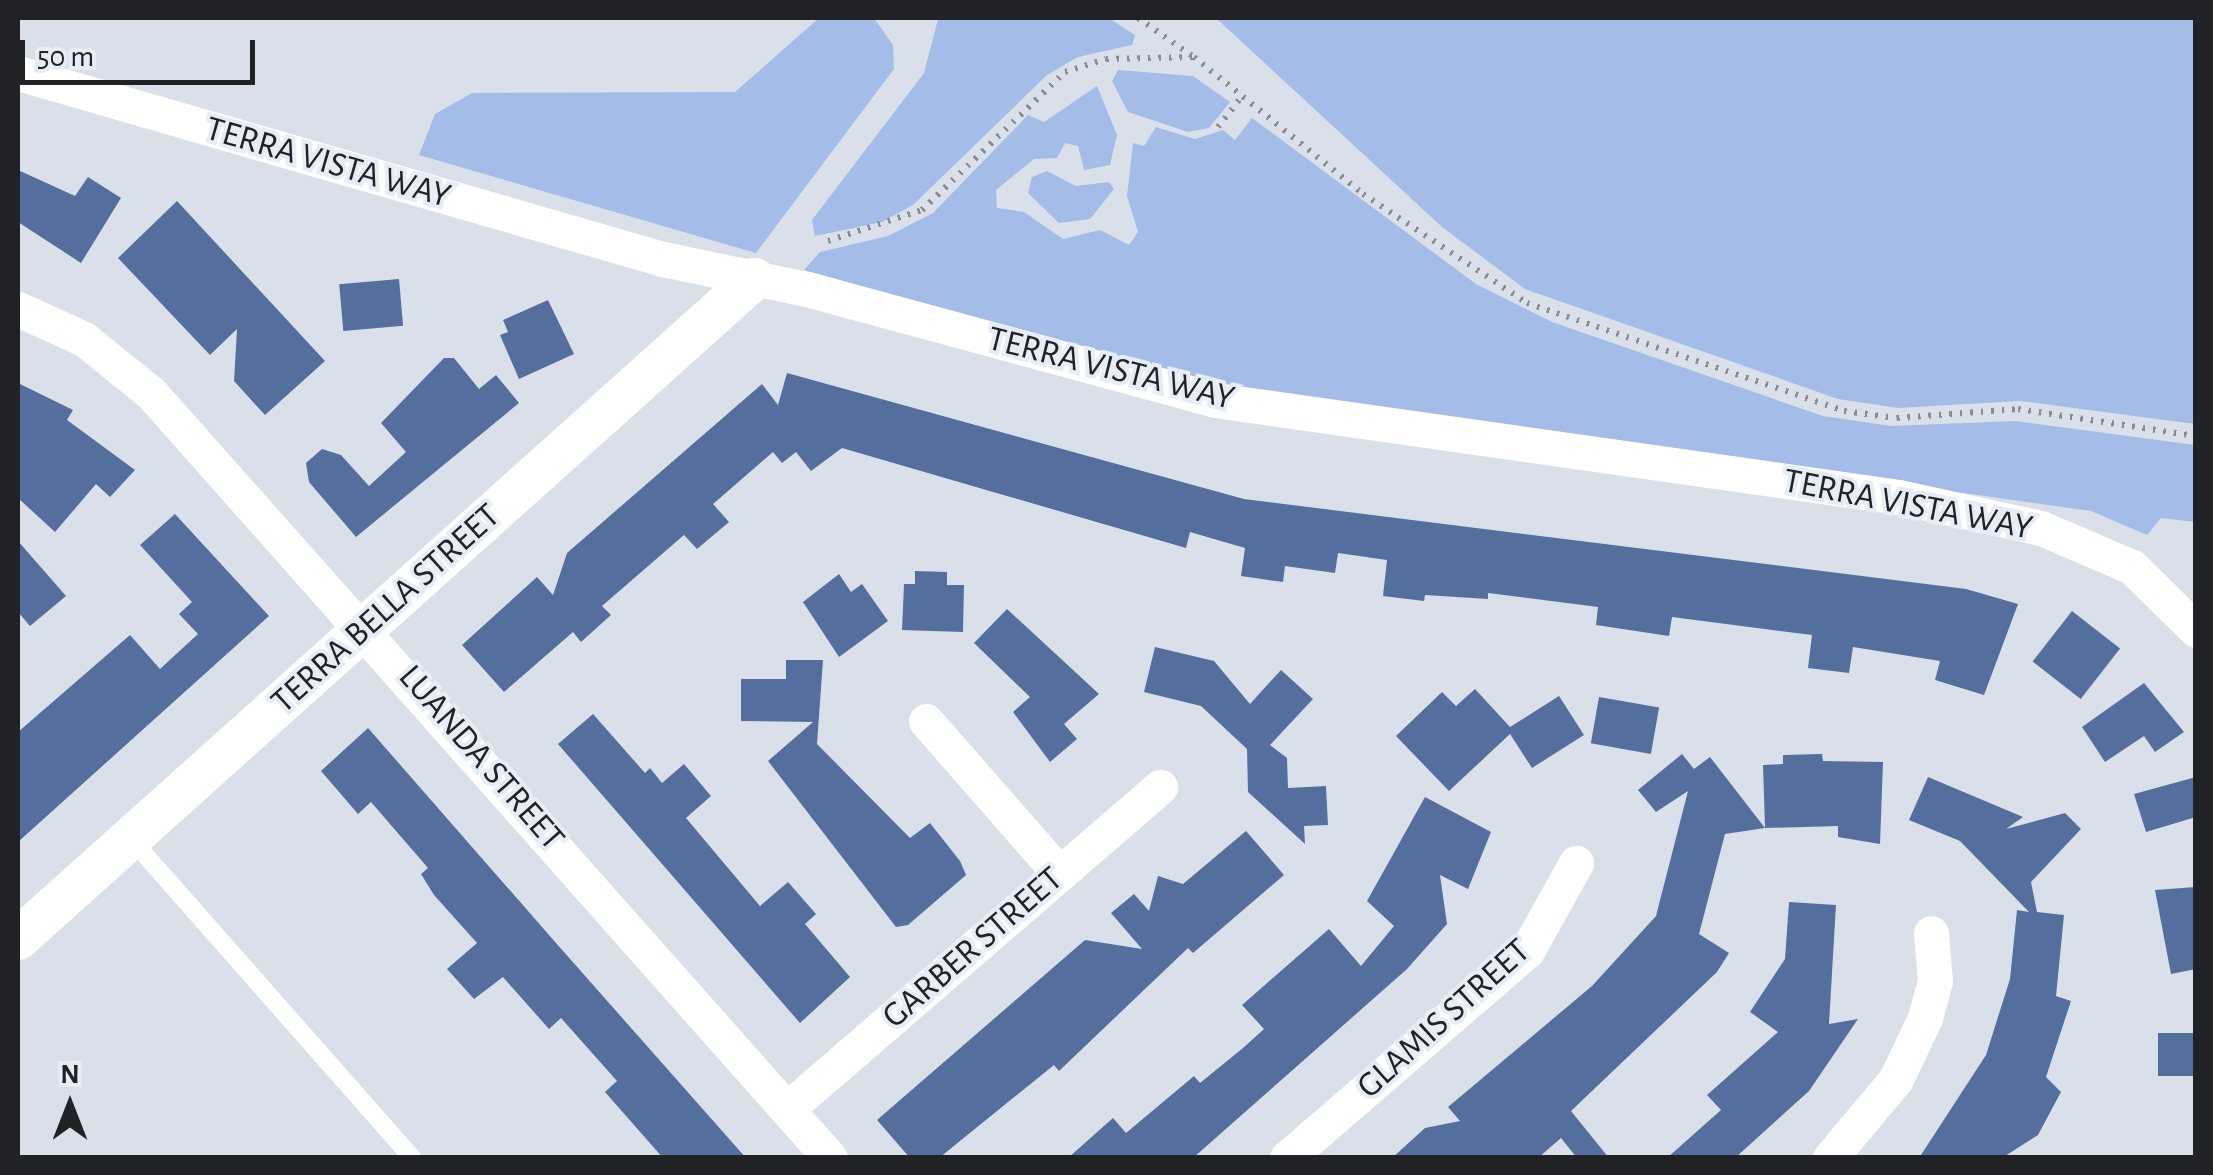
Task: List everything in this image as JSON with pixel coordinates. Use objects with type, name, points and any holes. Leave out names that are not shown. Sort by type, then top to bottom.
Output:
[{"type":"street","name":"TERRA VISTA WAY","points":[[18,73],[754,280],[1215,400],[1898,496],[2041,528],[2132,567],[2196,630]]},
{"type":"street","name":"TERRA BELLA STREET","points":[[18,940],[754,280]]},
{"type":"street","name":"LUANDA STREET","points":[[18,309],[84,339],[151,393],[366,626],[830,1158]]},
{"type":"street","points":[[926,721],[1060,874]]},
{"type":"street","name":"GARBER STREET","points":[[787,1109],[1160,787]]},
{"type":"street","name":"GLAMIS STREET","points":[[1288,1158],[1527,951],[1576,863]]},
{"type":"street","points":[[1830,1158],[1896,1080],[1926,1018],[1934,981],[1931,933]]},
{"type":"lane","points":[[132,840],[412,1158]]},
{"type":"path","points":[[1138,18],[1194,57],[1446,254],[1527,303],[1844,412],[1897,418],[2018,409],[2196,436]]},
{"type":"path","points":[[828,241],[922,210],[1065,72],[1106,59],[1194,57]]},
{"type":"path","points":[[1218,127],[1242,96]]},
{"type":"shaded area","points":[[819,18],[874,18],[893,45],[894,69],[756,253],[419,155],[435,114],[472,93],[735,92]]},
{"type":"shaded area","points":[[1109,18],[1135,35],[1132,45],[1078,57],[1047,75],[913,205],[882,222],[815,236],[812,220],[924,73],[938,19]]},
{"type":"shaded area","points":[[1216,18],[2195,18],[2195,424],[2020,401],[1898,408],[1838,399],[1525,289],[1442,227]]},
{"type":"shaded area","points":[[1118,70],[1193,76],[1230,102],[1209,128],[1188,132],[1128,112],[1112,81]]},
{"type":"shaded area","points":[[1097,86],[1117,135],[1110,165],[1084,170],[1078,146],[1065,143],[1057,158],[1034,159],[996,190],[997,208],[1024,212],[1063,239],[1100,230],[1129,245],[1138,232],[1127,196],[1133,143],[1144,146],[1156,127],[1195,139],[1223,130],[1235,140],[1252,118],[1476,284],[1552,322],[1823,416],[1891,426],[2015,421],[2195,445],[2195,522],[2161,518],[2147,535],[2091,511],[1285,398],[1183,378],[804,270],[820,252],[888,236],[933,213],[1028,115],[1044,122]]},
{"type":"shaded area","points":[[1047,171],[1076,186],[1109,182],[1114,189],[1090,219],[1059,223],[1028,193],[1032,177]]},
{"type":"building","points":[[18,170],[75,196],[88,177],[121,198],[81,263],[18,222]]},
{"type":"building","points":[[177,201],[325,361],[265,415],[234,381],[237,329],[210,355],[118,258]]},
{"type":"building","points":[[399,279],[403,326],[343,331],[339,284]]},
{"type":"building","points":[[548,300],[574,354],[519,379],[500,335],[508,332],[503,320]]},
{"type":"building","points":[[444,358],[454,358],[479,389],[496,375],[519,403],[356,537],[309,482],[306,463],[322,449],[341,455],[369,486],[406,452],[381,423]]},
{"type":"building","points":[[787,373],[1244,499],[1966,589],[2018,604],[1984,695],[1935,680],[1940,661],[1853,647],[1849,673],[1808,668],[1812,635],[1672,617],[1669,636],[1596,625],[1598,607],[1488,593],[1488,599],[1425,595],[1424,601],[1383,596],[1387,560],[1338,553],[1335,573],[1285,566],[1283,582],[1241,576],[1245,548],[1190,532],[1186,548],[842,448],[811,471],[796,452],[782,463],[773,452],[713,504],[729,522],[697,549],[684,535],[602,606],[611,615],[581,642],[573,632],[504,692],[462,645],[537,577],[553,595],[567,553],[762,384],[778,405]]},
{"type":"building","points":[[18,383],[73,410],[67,420],[135,470],[110,497],[96,484],[55,532],[18,498]]},
{"type":"building","points":[[175,514],[269,616],[18,842],[18,732],[130,635],[160,669],[198,634],[179,614],[192,602],[140,545]]},
{"type":"building","points":[[18,541],[66,596],[30,626],[18,612]]},
{"type":"building","points":[[915,571],[947,572],[947,585],[964,585],[963,632],[902,630],[904,584],[915,584]]},
{"type":"building","points":[[839,574],[851,592],[862,584],[888,621],[839,657],[803,602]]},
{"type":"building","points":[[1007,609],[1099,694],[1064,724],[1077,739],[1050,762],[1013,712],[1030,697],[974,643]]},
{"type":"building","points":[[2072,611],[2120,649],[2081,699],[2033,661]]},
{"type":"building","points":[[1155,647],[1214,661],[1250,704],[1281,670],[1313,699],[1270,745],[1287,758],[1288,788],[1326,786],[1328,825],[1304,826],[1305,844],[1248,792],[1247,749],[1201,706],[1144,692]]},
{"type":"building","points":[[786,660],[823,660],[817,744],[910,838],[930,823],[960,861],[966,875],[908,925],[896,927],[768,761],[813,722],[741,721],[741,679],[786,679]]},
{"type":"building","points":[[2144,683],[2184,732],[2155,752],[2144,736],[2105,762],[2082,727]]},
{"type":"building","points":[[1475,689],[1510,727],[1559,696],[1584,735],[1532,768],[1510,734],[1449,791],[1396,736],[1442,692],[1456,706]]},
{"type":"building","points":[[1599,697],[1659,708],[1651,754],[1591,743]]},
{"type":"building","points":[[593,714],[645,773],[650,768],[662,783],[684,764],[711,796],[686,818],[760,906],[788,882],[816,914],[805,924],[850,977],[800,1023],[558,744]]},
{"type":"building","points":[[368,728],[746,1158],[663,1158],[605,1092],[617,1081],[561,1018],[549,1029],[503,977],[474,999],[447,969],[477,943],[434,895],[421,874],[428,868],[371,802],[358,814],[321,771]]},
{"type":"building","points":[[1682,754],[1694,769],[1710,757],[1765,828],[1725,834],[1699,934],[1729,953],[1717,972],[1571,1111],[1609,1158],[1577,1158],[1561,1138],[1538,1158],[1392,1158],[1425,1128],[1460,1121],[1448,1107],[1592,986],[1656,916],[1688,791],[1656,812],[1638,790]]},
{"type":"building","points":[[1822,754],[1823,761],[1883,762],[1880,844],[1838,837],[1838,826],[1765,828],[1763,765],[1783,764],[1783,755]]},
{"type":"building","points":[[1928,777],[2023,817],[2006,829],[2065,813],[2081,829],[2031,882],[2037,912],[2064,915],[2056,996],[2071,1001],[2046,1077],[2061,1092],[2038,1135],[2002,1158],[1919,1158],[1986,1055],[2010,979],[2017,910],[2029,912],[1960,841],[1909,820]]},
{"type":"building","points":[[2196,777],[2196,817],[2146,832],[2134,794]]},
{"type":"building","points":[[1425,797],[1491,832],[1468,889],[1440,875],[1447,924],[1407,969],[1193,1158],[1068,1158],[1113,1118],[1126,1133],[1194,1076],[1200,1083],[1243,1048],[1264,1029],[1242,1005],[1329,929],[1361,966],[1394,926],[1367,901]]},
{"type":"building","points":[[1246,831],[1284,875],[1193,953],[1188,948],[1059,1071],[1054,1065],[939,1158],[910,1158],[877,1120],[1085,940],[1142,949],[1111,913],[1134,894],[1149,911],[1158,876],[1183,884]]},
{"type":"building","points":[[2196,887],[2196,969],[2171,974],[2155,890]]},
{"type":"building","points":[[1789,902],[1836,905],[1829,1024],[1858,1019],[1809,1091],[1735,1158],[1667,1158],[1721,1110],[1707,1095],[1778,1032],[1750,1012],[1785,959]]},
{"type":"building","points":[[2158,1033],[2196,1033],[2196,1076],[2158,1076]]}]
